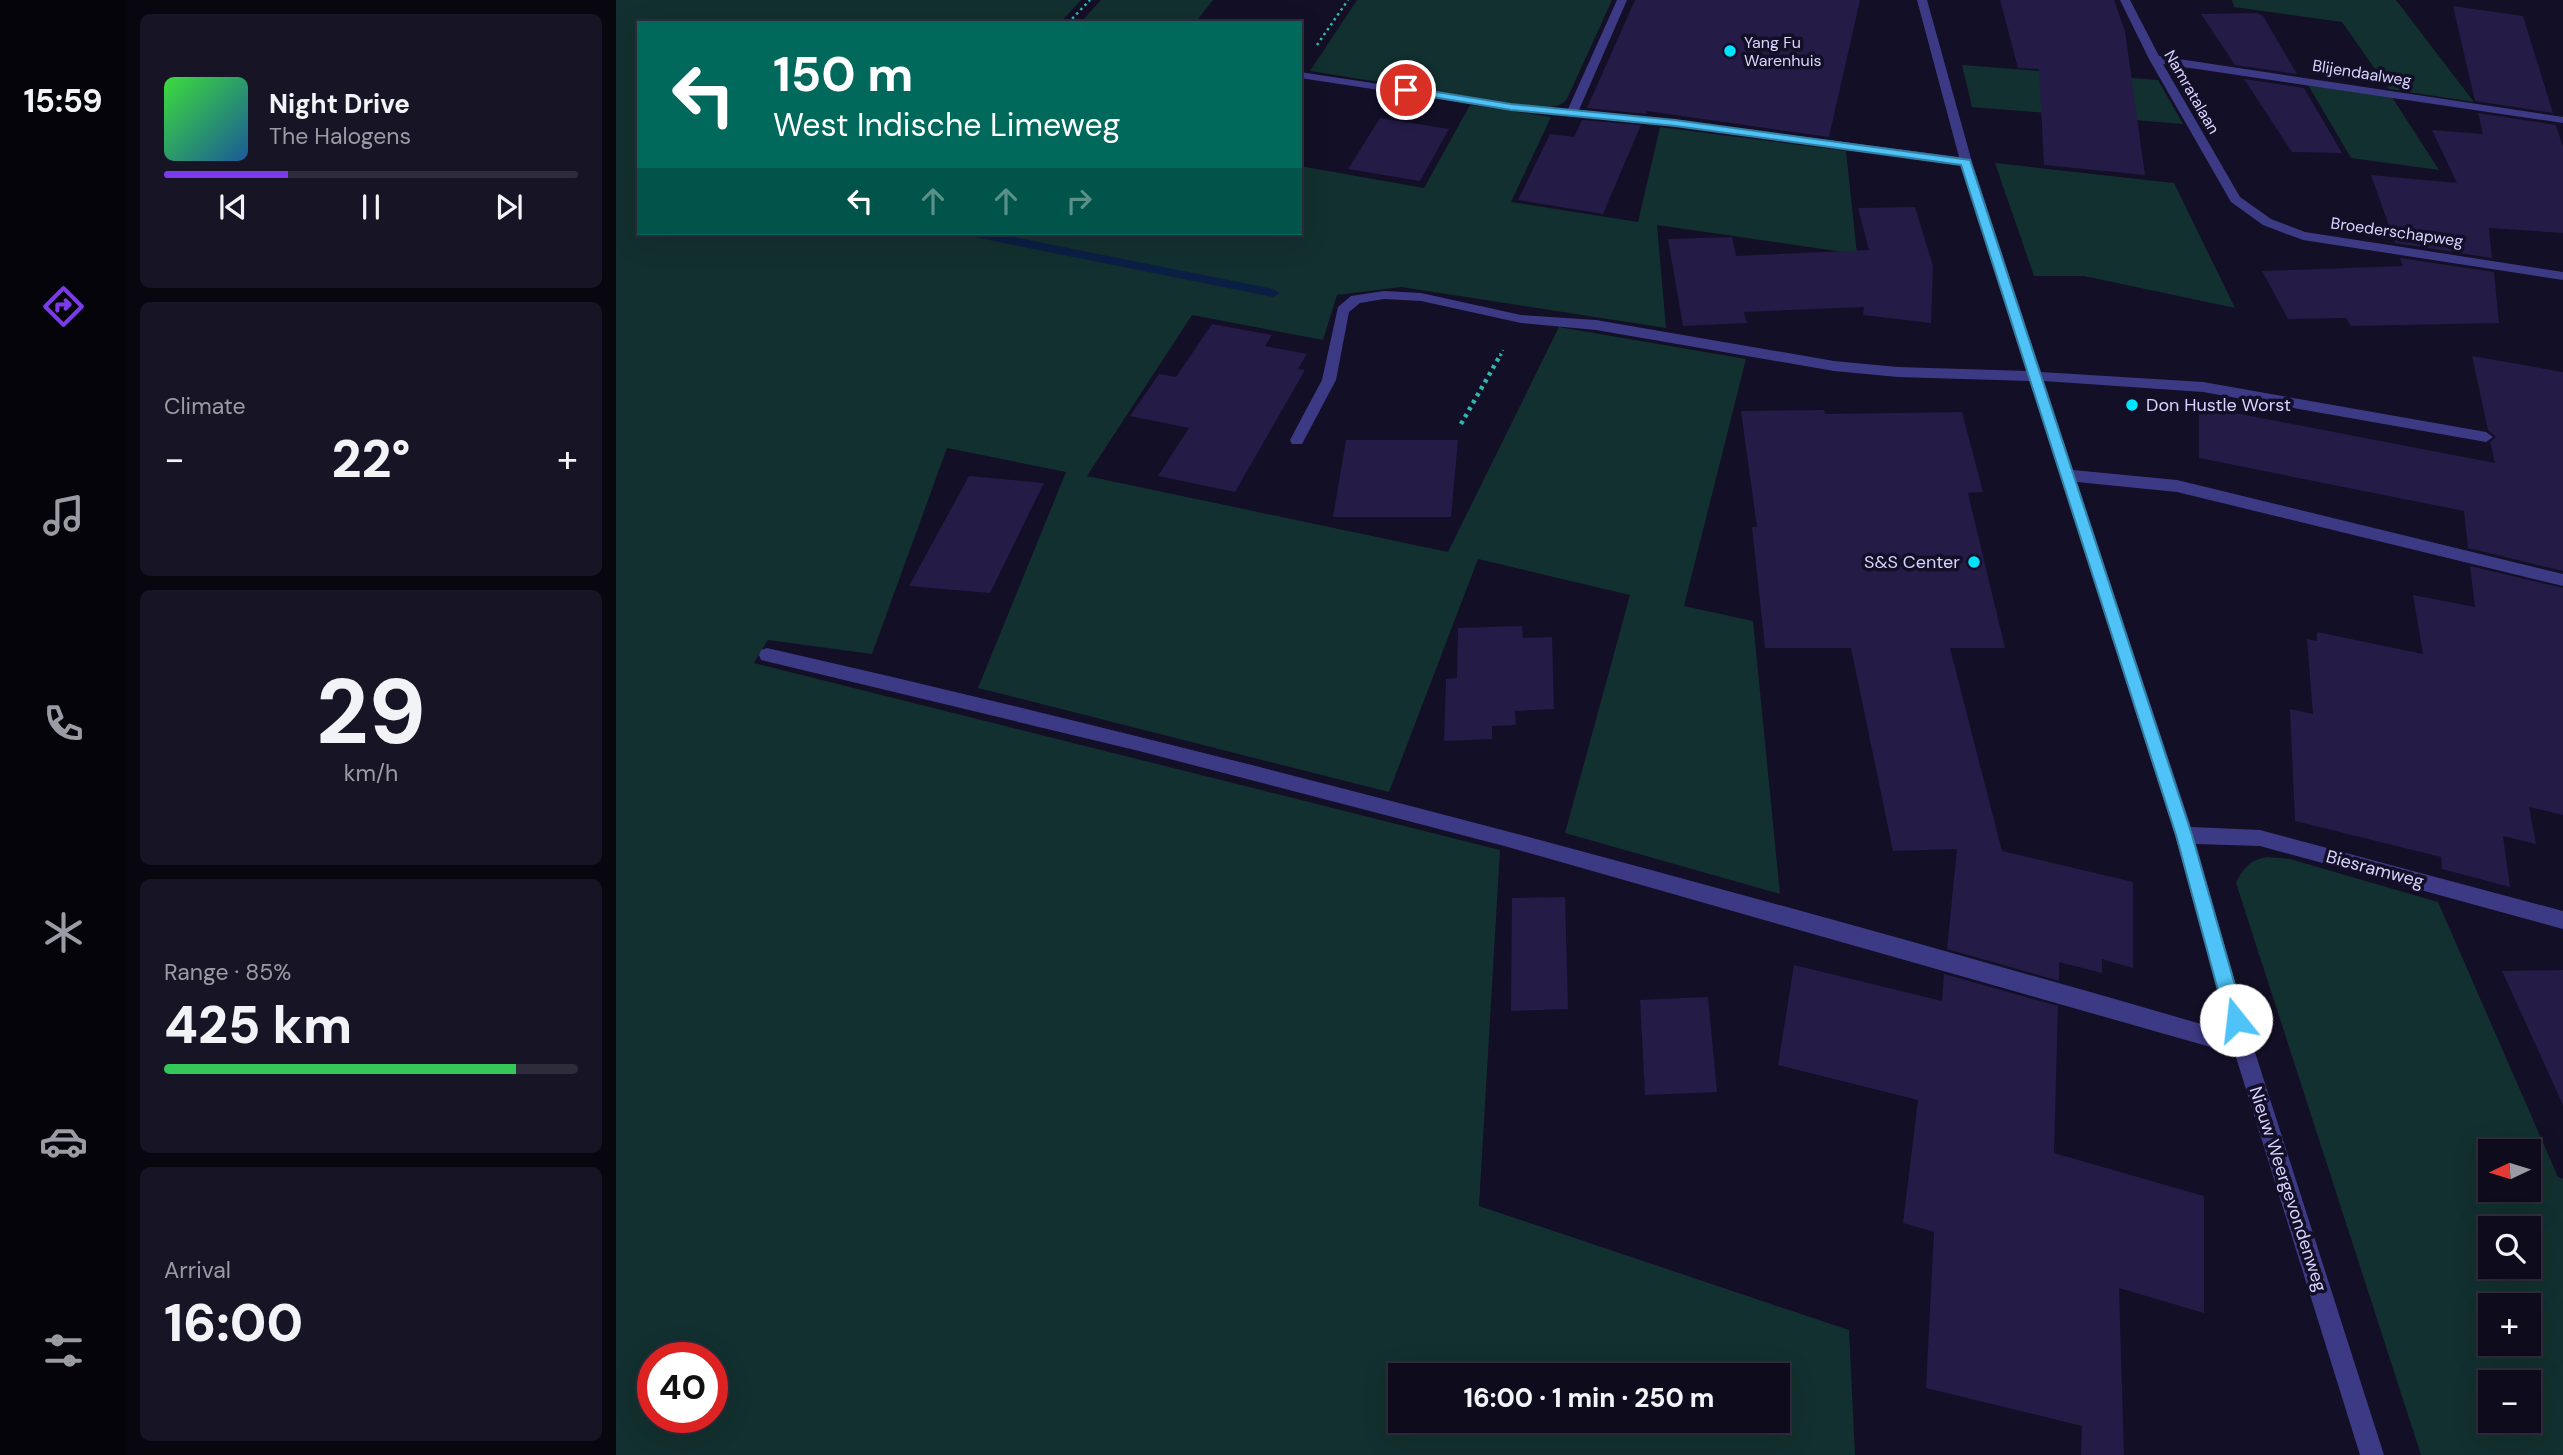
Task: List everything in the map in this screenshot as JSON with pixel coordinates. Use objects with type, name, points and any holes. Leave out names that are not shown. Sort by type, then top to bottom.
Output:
[{"type":"street","points":[[1572,113],[1622,0]]},
{"type":"street","name":"Nieuw Weergevondenweg","points":[[1923,0],[1966,162],[2184,835],[2243,1046],[2372,1455]]},
{"type":"street","name":"Namratalaan","points":[[2125,0],[2155,59],[2235,199]]},
{"type":"street","name":"Blijendaalweg","points":[[2155,59],[2563,120]]},
{"type":"street","points":[[1302,75],[1511,107],[1688,125],[1966,162]]},
{"type":"street","name":"Broederschapweg","points":[[2235,199],[2267,222],[2303,236],[2563,276]]},
{"type":"street","points":[[1297,440],[1329,380],[1343,310],[1356,299],[1384,295],[1421,297],[1521,319],[1596,325],[1834,366],[1898,372],[2035,376],[2203,387],[2486,437]]},
{"type":"street","points":[[2066,475],[2177,486],[2563,580]]},
{"type":"street","points":[[767,654],[936,692],[1538,847],[2243,1046]]},
{"type":"street","name":"Biesramweg","points":[[2184,835],[2260,838],[2563,920]]},
{"type":"path","points":[[1070,21],[1090,0]]},
{"type":"path","points":[[1314,49],[1348,0]]},
{"type":"path","points":[[1461,424],[1521,319]]},
{"type":"green space","points":[[616,0],[1081,0],[1062,21],[637,21],[637,235],[1302,235],[1302,166],[1424,188],[1470,105],[1551,117],[1511,202],[1638,222],[1660,127],[1846,151],[1857,254],[1657,225],[1666,328],[1401,287],[1337,295],[1323,340],[1192,315],[1087,476],[1448,552],[1559,327],[1746,359],[1684,606],[1753,621],[1780,894],[1565,833],[1630,595],[1478,559],[1389,792],[978,688],[1066,472],[947,448],[872,654],[768,640],[754,663],[1500,850],[1479,1206],[1849,1330],[1855,1455],[616,1455]]},
{"type":"green space","points":[[1101,0],[1213,0],[1197,21],[1082,21]]},
{"type":"green space","points":[[1357,0],[1612,0],[1567,99],[1559,105],[1544,107],[1310,71]]},
{"type":"green space","points":[[2232,0],[2396,0],[2474,102],[2389,89],[2342,22],[2234,7]]},
{"type":"green space","points":[[1962,65],[2158,80],[2183,124],[1972,107]]},
{"type":"green space","points":[[2308,85],[2392,97],[2439,170],[2351,158]]},
{"type":"green space","points":[[1995,163],[2174,183],[2235,308],[2084,276],[2034,276]]},
{"type":"green space","points":[[2267,857],[2290,859],[2438,902],[2558,1177],[2563,1179],[2563,1455],[2421,1455],[2236,883],[2241,873],[2256,860]]},
{"type":"building","name":"Yang Fu Warenhuis","points":[[1635,0],[1860,0],[1829,137],[1647,111],[1646,114],[1587,108]]},
{"type":"building","points":[[2000,0],[2114,0],[2125,31],[2145,175],[2044,165],[2039,69],[2018,68]]},
{"type":"building","points":[[2453,6],[2523,16],[2553,113],[2475,101]]},
{"type":"building","points":[[2257,13],[2263,16],[2297,74],[2235,65],[2201,14]]},
{"type":"building","points":[[2244,79],[2304,88],[2342,153],[2292,152]]},
{"type":"building","points":[[2478,113],[2556,125],[2563,147],[2563,233],[2489,228],[2492,258],[2395,243],[2371,175],[2457,183],[2432,130],[2483,134]]},
{"type":"building","points":[[1380,118],[1449,129],[1420,181],[1348,169]]},
{"type":"building","points":[[1582,120],[1641,125],[1603,214],[1518,200],[1550,134],[1574,137]]},
{"type":"building","points":[[1915,207],[1933,266],[1931,323],[1863,315],[1864,307],[1744,312],[1747,323],[1683,326],[1668,239],[1732,237],[1736,256],[1869,250],[1858,208]]},
{"type":"building","points":[[2400,258],[2494,272],[2499,323],[2351,326],[2346,318],[2288,319],[2262,271],[2403,266]]},
{"type":"building","points":[[1212,324],[1272,335],[1265,346],[1307,354],[1298,369],[1305,370],[1235,492],[1158,476],[1189,428],[1130,416],[1159,374],[1176,377]]},
{"type":"building","points":[[2472,356],[2563,372],[2563,571],[2468,548],[2464,511],[2199,458],[2199,406],[2495,463],[2490,442],[2496,437],[2488,430]]},
{"type":"building","points":[[1824,410],[1825,414],[1962,412],[1983,492],[1968,493],[2005,648],[1950,648],[2002,851],[2133,882],[2133,968],[2102,959],[2102,973],[2059,962],[2059,981],[1947,949],[1957,849],[1893,851],[1851,648],[1765,648],[1752,527],[1757,527],[1741,411]]},
{"type":"building","points":[[1346,440],[1458,440],[1451,517],[1333,517]]},
{"type":"building","points":[[969,476],[1044,483],[990,593],[909,586]]},
{"type":"building","points":[[2470,566],[2563,588],[2563,815],[2529,807],[2536,844],[2503,836],[2510,887],[2442,869],[2441,857],[2295,821],[2290,709],[2313,714],[2307,639],[2317,641],[2317,632],[2423,654],[2413,595],[2475,607]]},
{"type":"building","points":[[1522,626],[1523,638],[1552,637],[1554,709],[1515,711],[1516,725],[1492,726],[1492,739],[1444,741],[1446,679],[1457,678],[1458,628]]},
{"type":"building","points":[[1565,897],[1568,1009],[1511,1011],[1512,898]]},
{"type":"building","points":[[1794,965],[1942,1001],[1944,974],[2058,1006],[2054,1153],[2204,1196],[2204,1313],[2119,1288],[2124,1455],[2081,1455],[2082,1426],[1926,1388],[1934,1232],[1903,1223],[1918,1100],[1778,1065]]},
{"type":"building","points":[[2563,970],[2563,1105],[2502,971]]},
{"type":"building","points":[[1708,997],[1717,1092],[1645,1095],[1640,1000]]},
{"type":"waterway","points":[[984,235],[1273,293]]},
{"type":"place","name":"Yang Fu Warenhuis","points":[[1730,51]]},
{"type":"place","name":"Don Hustle Worst","points":[[2132,405]]},
{"type":"place","name":"S&S Center","points":[[1974,562]]},
{"type":"route","points":[[1406,90],[1511,107],[1675,123],[1966,162],[2184,835],[2236,1020]]}]
